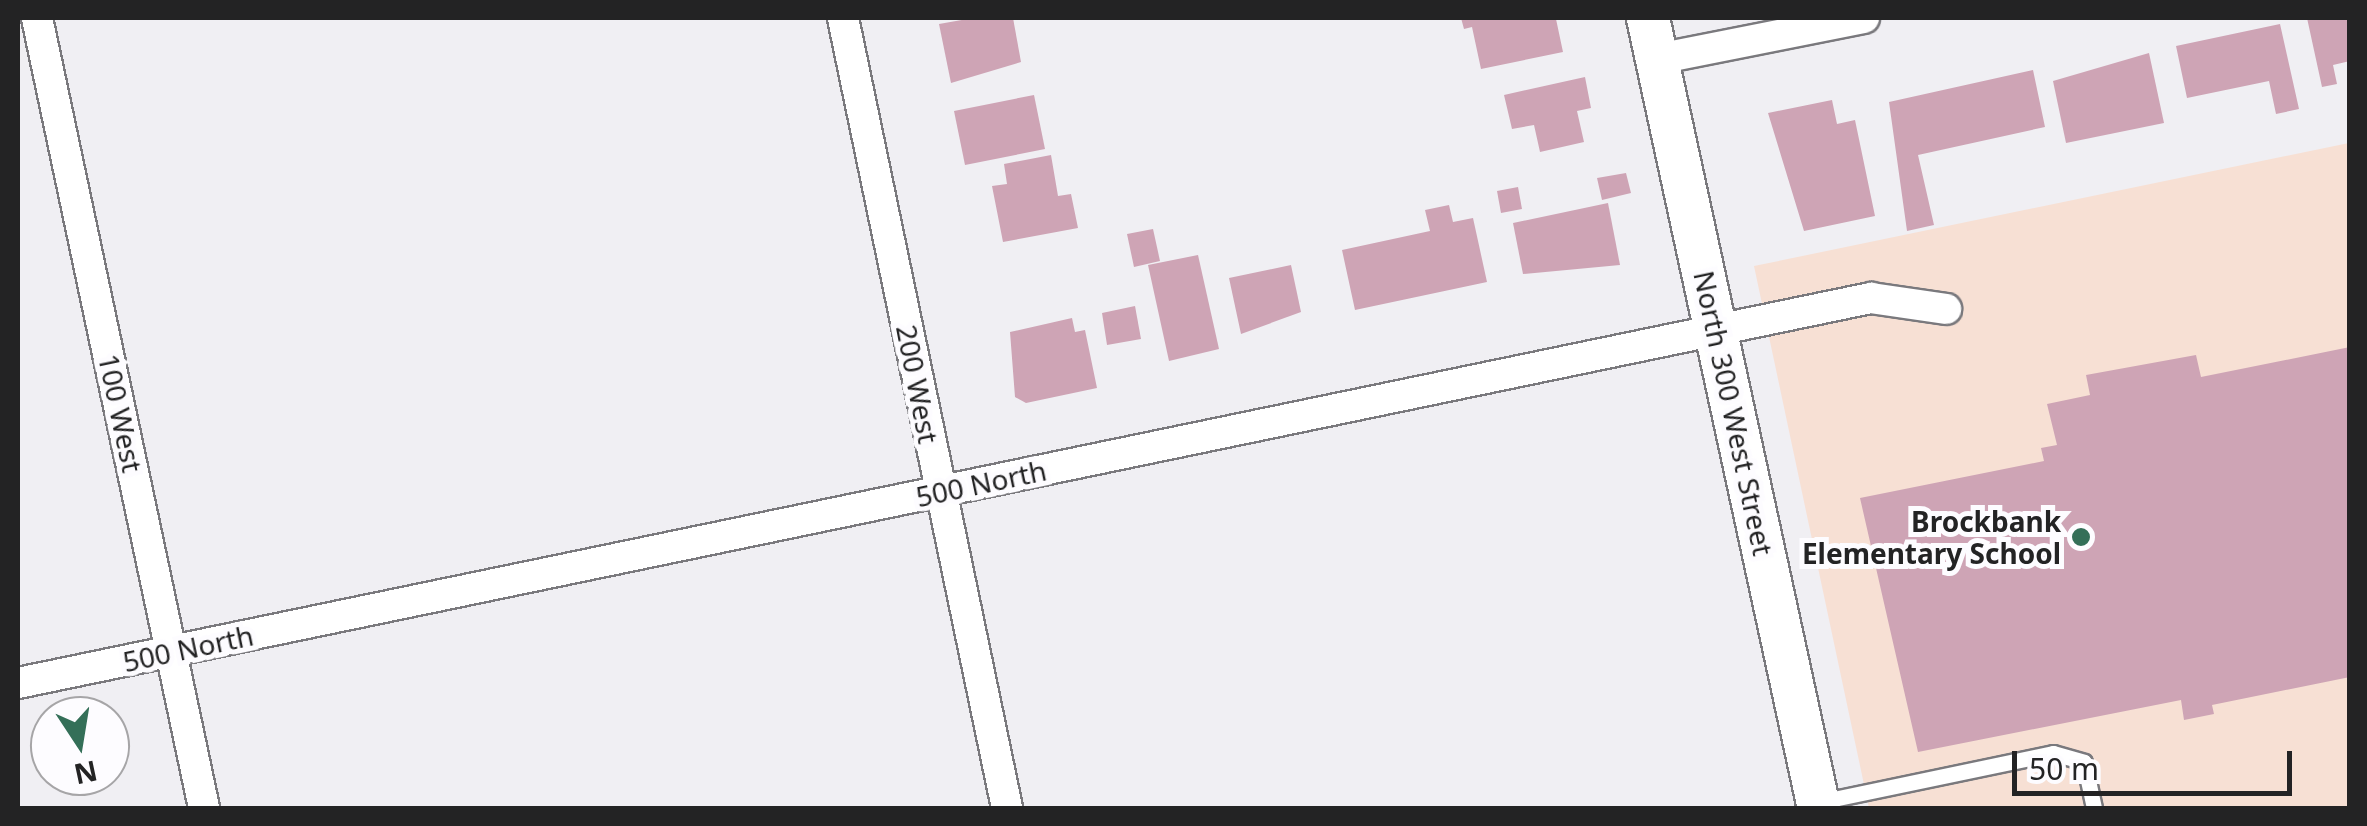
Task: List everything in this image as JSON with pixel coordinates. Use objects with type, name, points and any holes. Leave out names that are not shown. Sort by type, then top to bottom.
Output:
[{"type":"street","name":"100 West","points":[[37,18],[204,808]]},
{"type":"street","name":"200 West","points":[[844,18],[1006,808]]},
{"type":"street","name":"North 300 West Street","points":[[1648,18],[1819,805]]},
{"type":"street","points":[[1657,59],[1864,18]]},
{"type":"street","name":"500 North","points":[[18,683],[1870,298],[1946,309]]},
{"type":"lane","points":[[1819,805],[2054,753],[2084,762],[2094,808]]},
{"type":"shaded area","name":"Brockbank Elementary School","points":[[2349,143],[2349,808],[1869,808],[1754,266]]},
{"type":"building","points":[[973,18],[1013,18],[1021,62],[951,83],[939,24]]},
{"type":"building","points":[[1461,18],[1556,19],[1563,52],[1481,69],[1472,27],[1464,29]]},
{"type":"building","points":[[2307,18],[2350,18],[2350,61],[2333,65],[2337,84],[2322,87]]},
{"type":"building","points":[[2280,24],[2299,109],[2276,114],[2269,81],[2187,98],[2176,46]]},
{"type":"building","points":[[2149,53],[2164,123],[2066,143],[2053,81]]},
{"type":"building","points":[[2033,70],[2045,127],[1918,155],[1934,225],[1907,231],[1889,102]]},
{"type":"building","points":[[1585,77],[1591,108],[1577,111],[1584,142],[1540,152],[1534,125],[1512,129],[1504,95]]},
{"type":"building","points":[[1034,95],[1045,149],[965,165],[954,111]]},
{"type":"building","points":[[1832,100],[1837,124],[1855,120],[1875,216],[1804,231],[1768,113]]},
{"type":"building","points":[[1051,155],[1058,196],[1071,194],[1078,228],[1003,242],[992,186],[1007,184],[1004,164]]},
{"type":"building","points":[[1626,173],[1631,193],[1602,200],[1597,178]]},
{"type":"building","points":[[1518,187],[1522,209],[1501,213],[1497,191]]},
{"type":"building","points":[[1608,203],[1620,265],[1523,274],[1513,223]]},
{"type":"building","points":[[1449,205],[1453,222],[1473,218],[1487,282],[1355,310],[1342,250],[1430,231],[1425,210]]},
{"type":"building","points":[[1153,229],[1160,261],[1134,267],[1127,234]]},
{"type":"building","points":[[1198,255],[1219,349],[1169,361],[1148,265]]},
{"type":"building","points":[[1291,265],[1301,312],[1241,334],[1229,278]]},
{"type":"building","points":[[1135,306],[1141,339],[1107,345],[1102,313]]},
{"type":"building","points":[[1072,318],[1075,332],[1085,330],[1097,388],[1026,403],[1015,397],[1010,332]]},
{"type":"building","name":"Brockbank Elementary School","points":[[2350,347],[2350,677],[2212,705],[2214,714],[2184,720],[2181,700],[1918,752],[1860,498],[2044,461],[2041,448],[2057,445],[2047,404],[2090,395],[2086,375],[2196,355],[2201,377]]},
{"type":"place","name":"Brockbank Elementary School","points":[[2081,537]]}]
